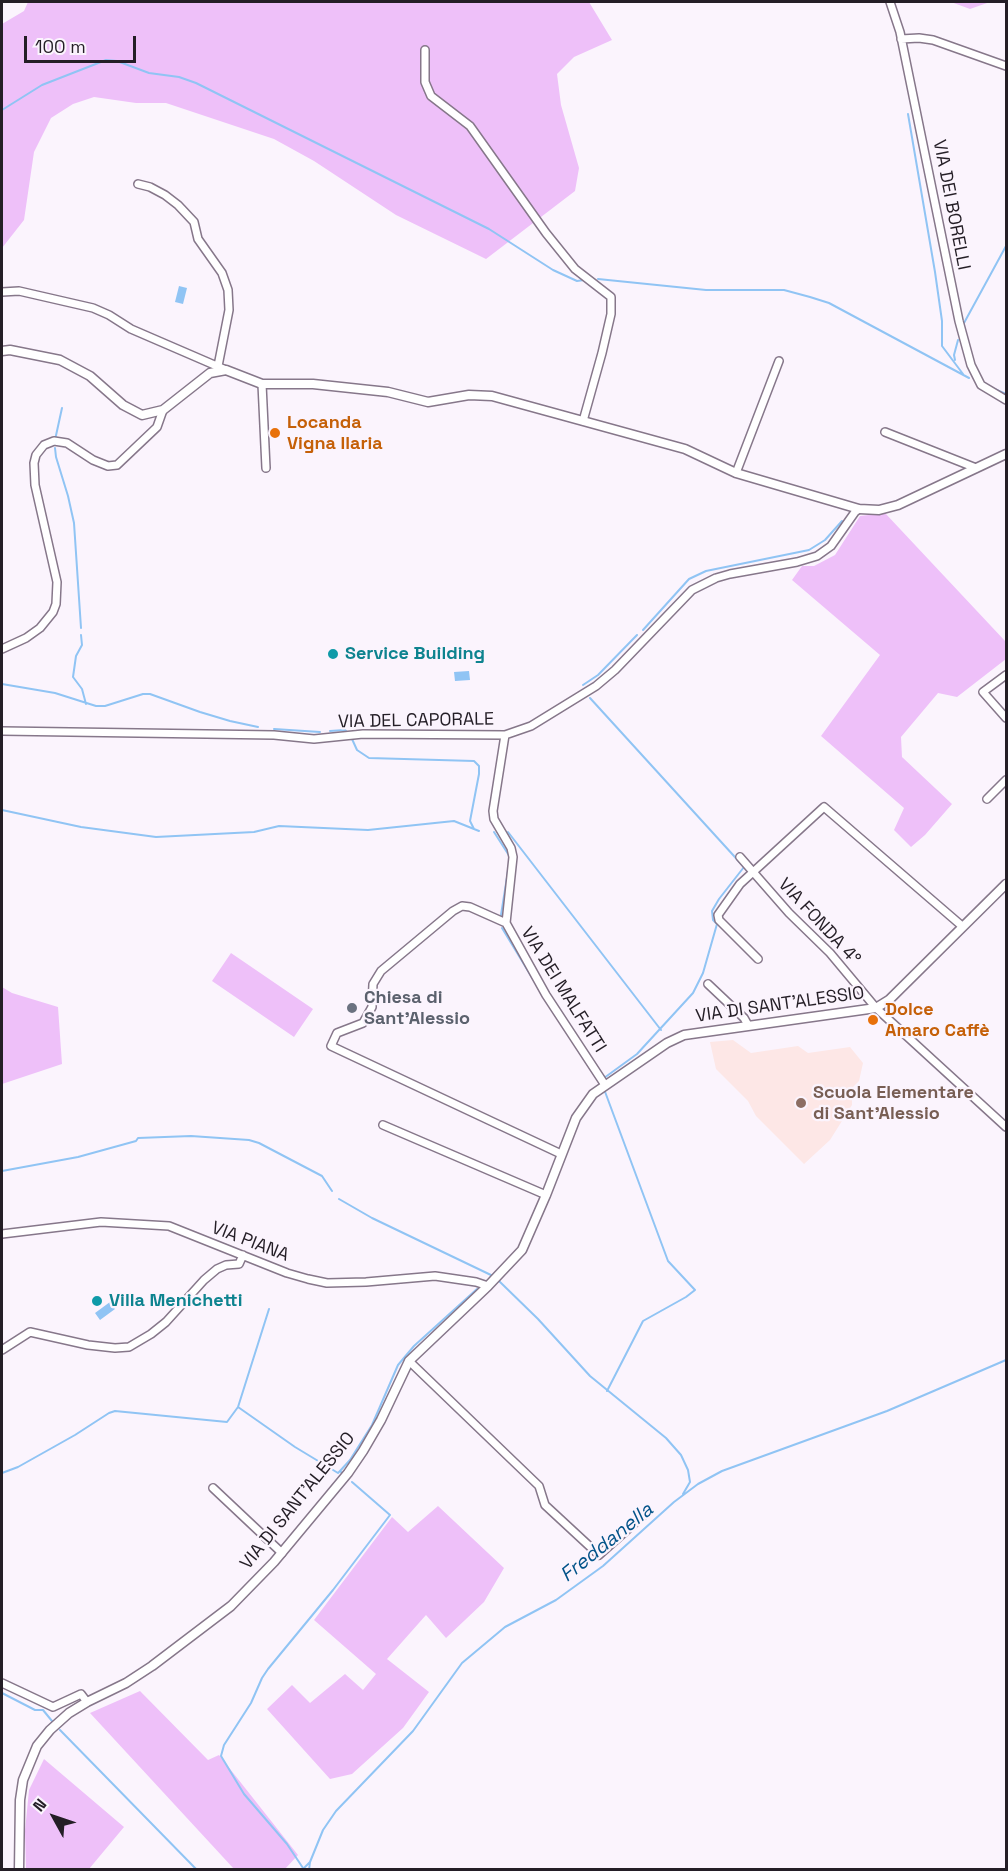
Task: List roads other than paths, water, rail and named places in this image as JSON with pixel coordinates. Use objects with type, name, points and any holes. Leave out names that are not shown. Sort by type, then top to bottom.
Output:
[{"type":"street","name":"VIA DEI BORELLI","points":[[890,2],[902,39],[959,321],[971,365],[981,385],[1006,400]]},
{"type":"street","points":[[902,39],[933,40],[1006,66]]},
{"type":"street","points":[[425,50],[425,82],[431,96],[470,126],[546,233],[575,269],[611,297],[611,314],[583,421]]},
{"type":"street","points":[[138,184],[150,187],[178,205],[194,222],[198,239],[222,273],[228,290],[229,310],[222,368]]},
{"type":"street","points":[[2,292],[19,291],[93,308],[110,315],[131,329],[262,384],[313,384],[388,392],[428,402],[469,395],[492,396],[685,449],[736,472],[859,509],[879,510],[898,505],[1006,454]]},
{"type":"street","points":[[2,351],[10,350],[60,360],[90,376],[123,405],[142,415],[163,410],[210,373],[222,368]]},
{"type":"street","points":[[736,472],[779,361]]},
{"type":"street","points":[[262,384],[266,468]]},
{"type":"street","points":[[2,649],[26,638],[40,628],[53,612],[56,604],[57,582],[35,485],[36,455],[44,445],[54,441],[67,443],[93,460],[108,466],[117,465],[157,427],[163,410]]},
{"type":"street","points":[[885,432],[976,468]]},
{"type":"street","name":"VIA DEL CAPORALE","points":[[2,731],[274,735],[314,739],[363,734],[505,735],[531,726],[596,687],[692,590],[706,582],[730,574],[797,562],[817,556],[831,546],[859,509]]},
{"type":"street","points":[[1006,675],[983,692],[1006,718]]},
{"type":"street","name":"VIA DEI MALFATTI","points":[[505,735],[493,811],[494,819],[511,848],[513,857],[506,923],[546,995],[602,1083]]},
{"type":"street","points":[[987,799],[1006,780]]},
{"type":"street","points":[[758,959],[721,923],[718,915],[740,884],[824,807],[962,926]]},
{"type":"street","name":"VIA FONDA 4°","points":[[740,857],[789,913],[830,953],[876,1008],[1006,1127]]},
{"type":"street","name":"VIA DI SANT'ALESSIO","points":[[19,1869],[20,1800],[23,1780],[37,1746],[50,1730],[69,1713],[126,1683],[152,1666],[231,1606],[282,1553],[363,1451],[381,1420],[409,1361],[488,1286],[522,1250],[576,1118],[602,1083],[677,1038],[699,1032],[876,1008],[889,1000],[1006,884]]},
{"type":"street","points":[[506,923],[462,906],[453,911],[381,971],[373,984],[372,1007],[363,1023],[337,1033],[331,1046],[561,1154]]},
{"type":"street","points":[[708,984],[744,1018],[748,1025]]},
{"type":"street","points":[[383,1125],[546,1195]]},
{"type":"street","name":"VIA PIANA","points":[[2,1234],[102,1222],[169,1226],[288,1273],[327,1283],[435,1276],[476,1281],[488,1286]]},
{"type":"street","points":[[2,1350],[30,1332],[88,1345],[129,1347],[152,1334],[166,1322],[217,1269],[226,1265],[239,1264],[243,1255]]},
{"type":"street","points":[[409,1361],[539,1486],[545,1505],[599,1555],[647,1512]]},
{"type":"street","points":[[213,1488],[282,1553]]},
{"type":"street","points":[[2,1683],[53,1707],[81,1694],[87,1702]]},
{"type":"water","points":[[179,286],[187,288],[183,304],[175,302]]},
{"type":"water","points":[[469,671],[470,680],[455,681],[454,672]]},
{"type":"water","points":[[110,1302],[115,1309],[100,1320],[95,1313]]},
{"type":"waterway","points":[[2,110],[42,85],[106,60],[117,61],[149,73],[179,77],[196,83],[489,229],[553,270],[577,281],[584,280]]},
{"type":"waterway","points":[[908,114],[935,272],[942,321],[942,346],[963,374]]},
{"type":"waterway","points":[[964,323],[1006,246]]},
{"type":"waterway","points":[[598,279],[706,290],[784,290],[829,303],[969,378]]},
{"type":"waterway","points":[[955,360],[958,340]]},
{"type":"waterway","points":[[992,388],[1006,394]]},
{"type":"waterway","points":[[55,440],[62,408]]},
{"type":"waterway","points":[[55,448],[74,523],[81,628]]},
{"type":"waterway","points":[[643,630],[689,579],[706,571],[809,550],[825,540],[842,521]]},
{"type":"waterway","points":[[81,635],[82,645],[76,656],[73,677],[82,689],[86,704]]},
{"type":"waterway","points":[[583,685],[598,675],[637,635]]},
{"type":"waterway","points":[[2,684],[55,693],[96,706],[105,706],[143,694],[150,694],[200,712],[258,727]]},
{"type":"waterway","points":[[590,698],[744,867],[712,911],[713,920],[717,924],[703,973],[693,993],[637,1054],[604,1078]]},
{"type":"waterway","points":[[274,729],[320,732]]},
{"type":"waterway","points":[[330,731],[345,730],[348,733]]},
{"type":"waterway","points":[[352,739],[357,750],[369,758],[474,761],[479,766],[470,821],[474,829]]},
{"type":"waterway","points":[[2,810],[81,827],[156,837],[254,832],[279,826],[368,830],[454,821],[479,831]]},
{"type":"waterway","points":[[494,832],[510,857]]},
{"type":"waterway","points":[[508,832],[661,1030]]},
{"type":"waterway","points":[[501,915],[508,871]]},
{"type":"waterway","points":[[502,928],[539,989]]},
{"type":"waterway","points":[[560,1022],[588,1065]]},
{"type":"waterway","points":[[604,1089],[668,1261],[695,1290],[643,1321],[607,1391]]},
{"type":"waterway","points":[[2,1171],[78,1157],[136,1141],[138,1138],[191,1136],[249,1140],[259,1143],[322,1176],[332,1191]]},
{"type":"waterway","points":[[339,1199],[372,1218],[493,1276]]},
{"type":"waterway","points":[[499,1281],[538,1319],[590,1376],[666,1438],[681,1455],[688,1470],[690,1482],[683,1494]]},
{"type":"waterway","points":[[340,1471],[350,1460],[372,1425],[398,1365],[414,1346],[477,1289]]},
{"type":"waterway","points":[[2,1473],[18,1467],[115,1411],[227,1422],[238,1407],[269,1309]]},
{"type":"waterway","name":"Freddanella","points":[[309,1870],[323,1830],[336,1811],[413,1731],[462,1663],[505,1627],[556,1600],[603,1566],[674,1502],[698,1484],[722,1471],[887,1411],[1006,1360]]},
{"type":"waterway","points":[[238,1407],[295,1447],[338,1473],[340,1471],[342,1473]]},
{"type":"waterway","points":[[303,1868],[287,1844],[244,1794],[221,1756],[224,1745],[251,1703],[268,1669],[333,1590],[390,1515],[352,1482]]},
{"type":"waterway","points":[[2,1693],[35,1710],[43,1710],[52,1721]]},
{"type":"waterway","points":[[60,1730],[197,1870]]},
{"type":"waterway","name":"Freddanella","points":[[302,1870],[310,1862]]},
{"type":"place","name":"Locanda Vigna Ilaria","points":[[275,433]]},
{"type":"place","name":"Service Building","points":[[333,654]]},
{"type":"place","name":"Chiesa di Sant'Alessio","points":[[352,1008]]},
{"type":"place","name":"Dolce Amaro Caffè","points":[[873,1020]]},
{"type":"place","name":"Scuola Elementare di Sant'Alessio","points":[[801,1103]]},
{"type":"place","name":"Villa Menichetti","points":[[97,1301]]}]
